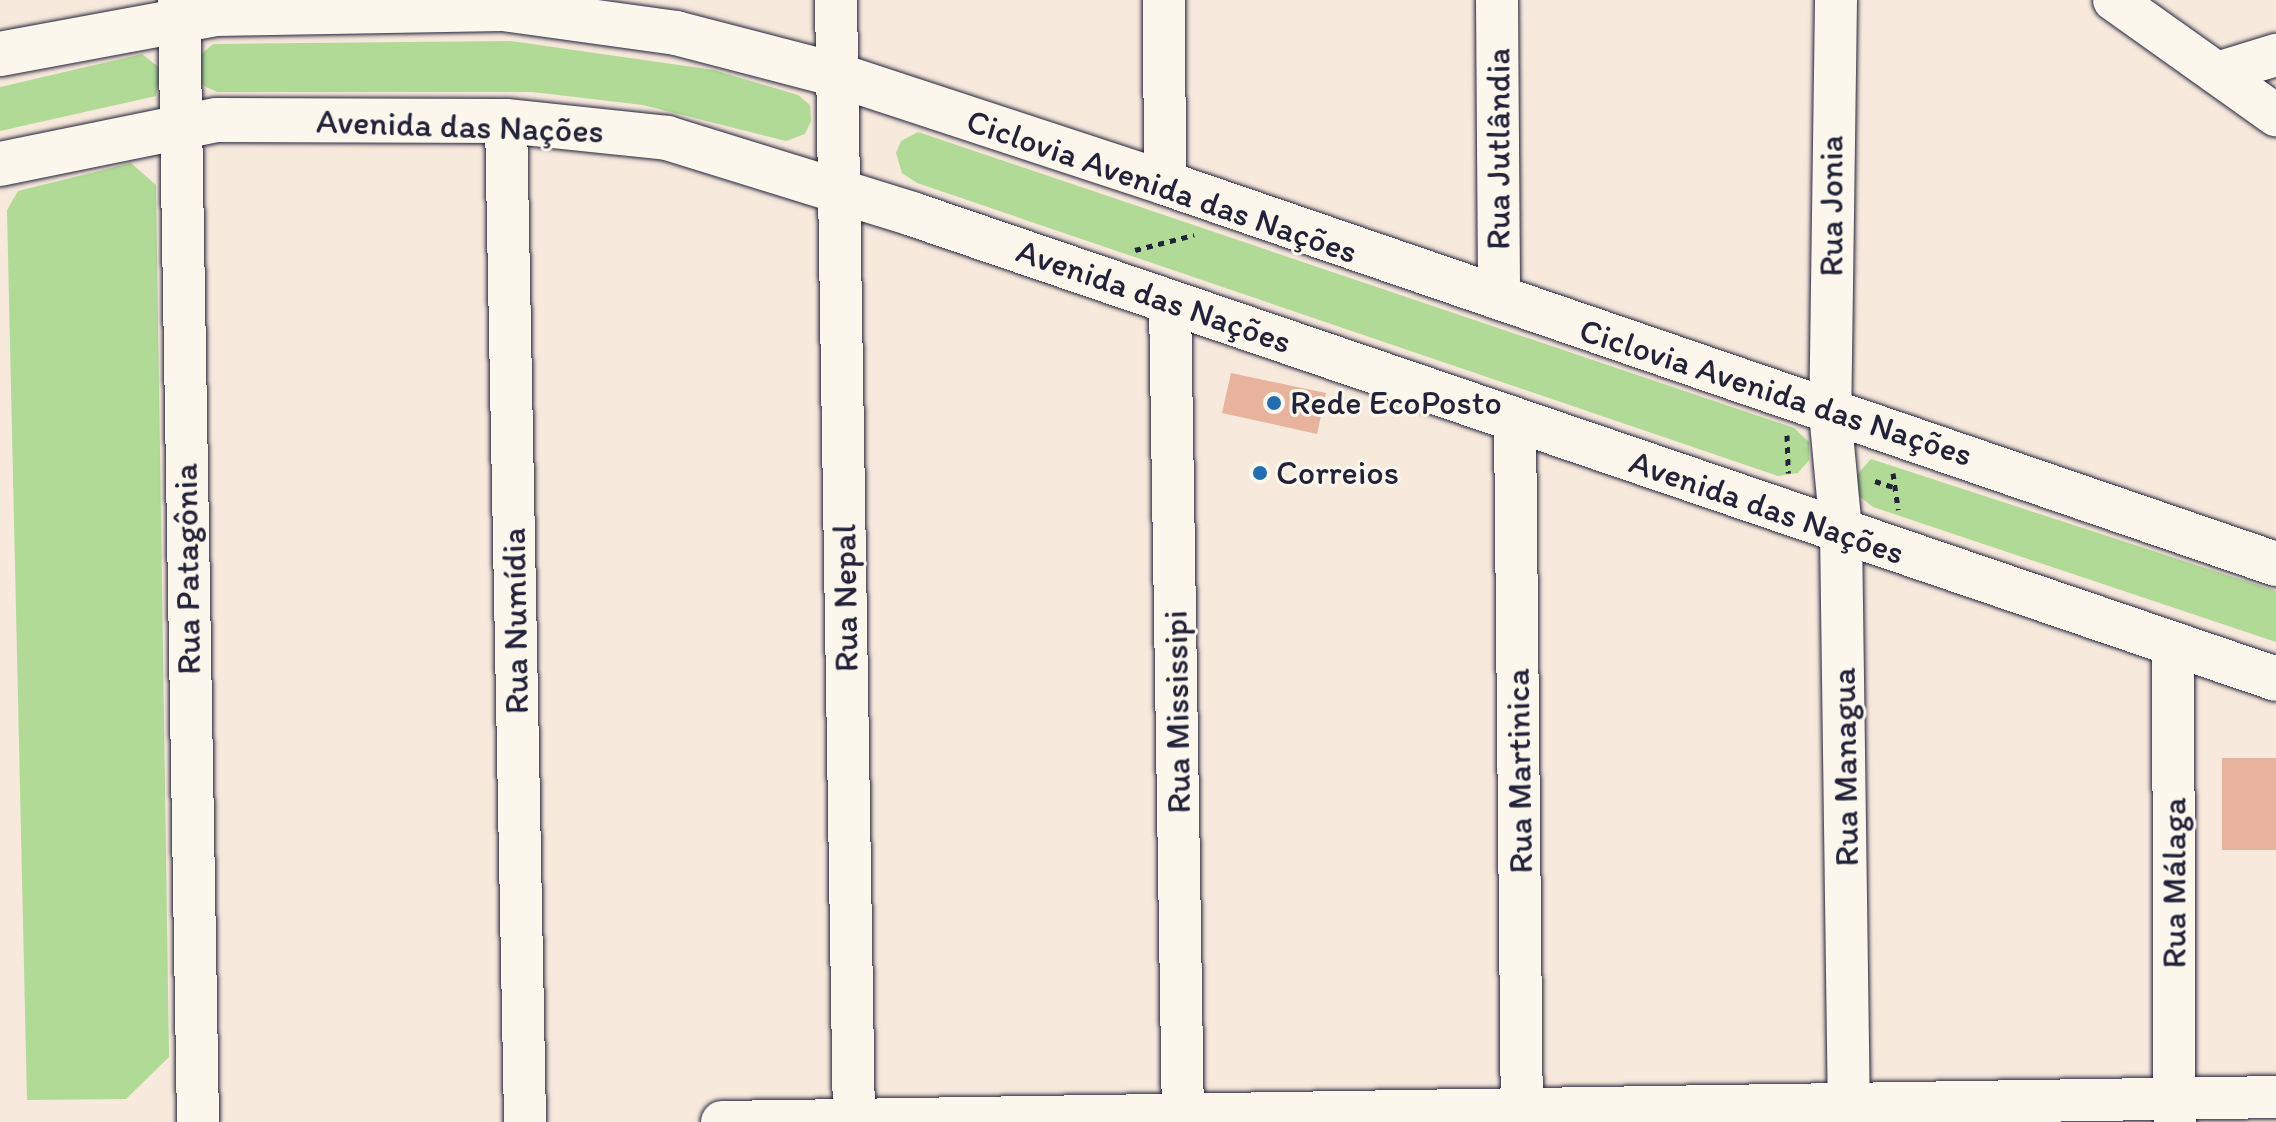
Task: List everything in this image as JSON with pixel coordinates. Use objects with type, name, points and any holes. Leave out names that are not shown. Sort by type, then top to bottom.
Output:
[{"type":"main road","points":[[0,54],[179,8],[503,4],[676,33],[837,75],[1165,183],[2276,564]]},
{"type":"main road","name":"Avenida das Nações","points":[[0,164],[178,122],[506,121],[667,138],[838,189],[1124,285],[2276,679]]},
{"type":"street","name":"Rua Nepal","points":[[836,0],[854,1121]]},
{"type":"street","points":[[1164,0],[1165,183]]},
{"type":"street","name":"Rua Jutlândia","points":[[1497,0],[1499,298]]},
{"type":"street","name":"Rua Jonia","points":[[1830,412],[1836,0]]},
{"type":"street","points":[[2114,0],[2276,115]]},
{"type":"street","name":"Rua Patagônia","points":[[179,8],[178,122],[198,1122]]},
{"type":"street","points":[[2217,73],[2276,55]]},
{"type":"street","name":"Rua Numídia","points":[[506,121],[525,1122]]},
{"type":"street","name":"Rua Mississipi","points":[[1170,301],[1183,1118]]},
{"type":"street","name":"Rua Managua","points":[[1830,412],[1841,531],[1850,1114]]},
{"type":"street","name":"Rua Martinica","points":[[1515,421],[1522,1115]]},
{"type":"street","name":"Rua Málaga","points":[[2173,645],[2174,1110]]},
{"type":"street","points":[[722,1122],[2174,1110],[2276,1097]]},
{"type":"path","points":[[1124,285],[1136,250],[1192,237],[1211,199]]},
{"type":"path","points":[[1786,426],[1788,476]]},
{"type":"path","points":[[1890,460],[1898,515]]},
{"type":"green space","points":[[511,41],[714,70],[798,95],[810,105],[811,121],[805,134],[786,141],[643,105],[532,92],[217,92],[200,84],[197,58],[213,44]]},
{"type":"green space","points":[[142,54],[161,69],[156,96],[0,131],[0,87]]},
{"type":"green space","points":[[918,132],[1794,428],[1809,442],[1809,460],[1798,473],[1778,476],[917,183],[902,173],[896,153],[901,141]]},
{"type":"green space","points":[[131,163],[156,185],[169,1057],[126,1099],[27,1100],[7,210],[18,191]]},
{"type":"green space","points":[[1871,459],[2276,591],[2276,642],[1873,507],[1858,495],[1855,477]]},
{"type":"building","name":"Rede EcoPosto","points":[[1231,373],[1326,393],[1317,434],[1222,413]]},
{"type":"building","points":[[2222,758],[2276,758],[2276,850],[2222,850]]},
{"type":"place","name":"Rede EcoPosto","points":[[1274,403]]},
{"type":"place","name":"Correios","points":[[1260,473]]}]
